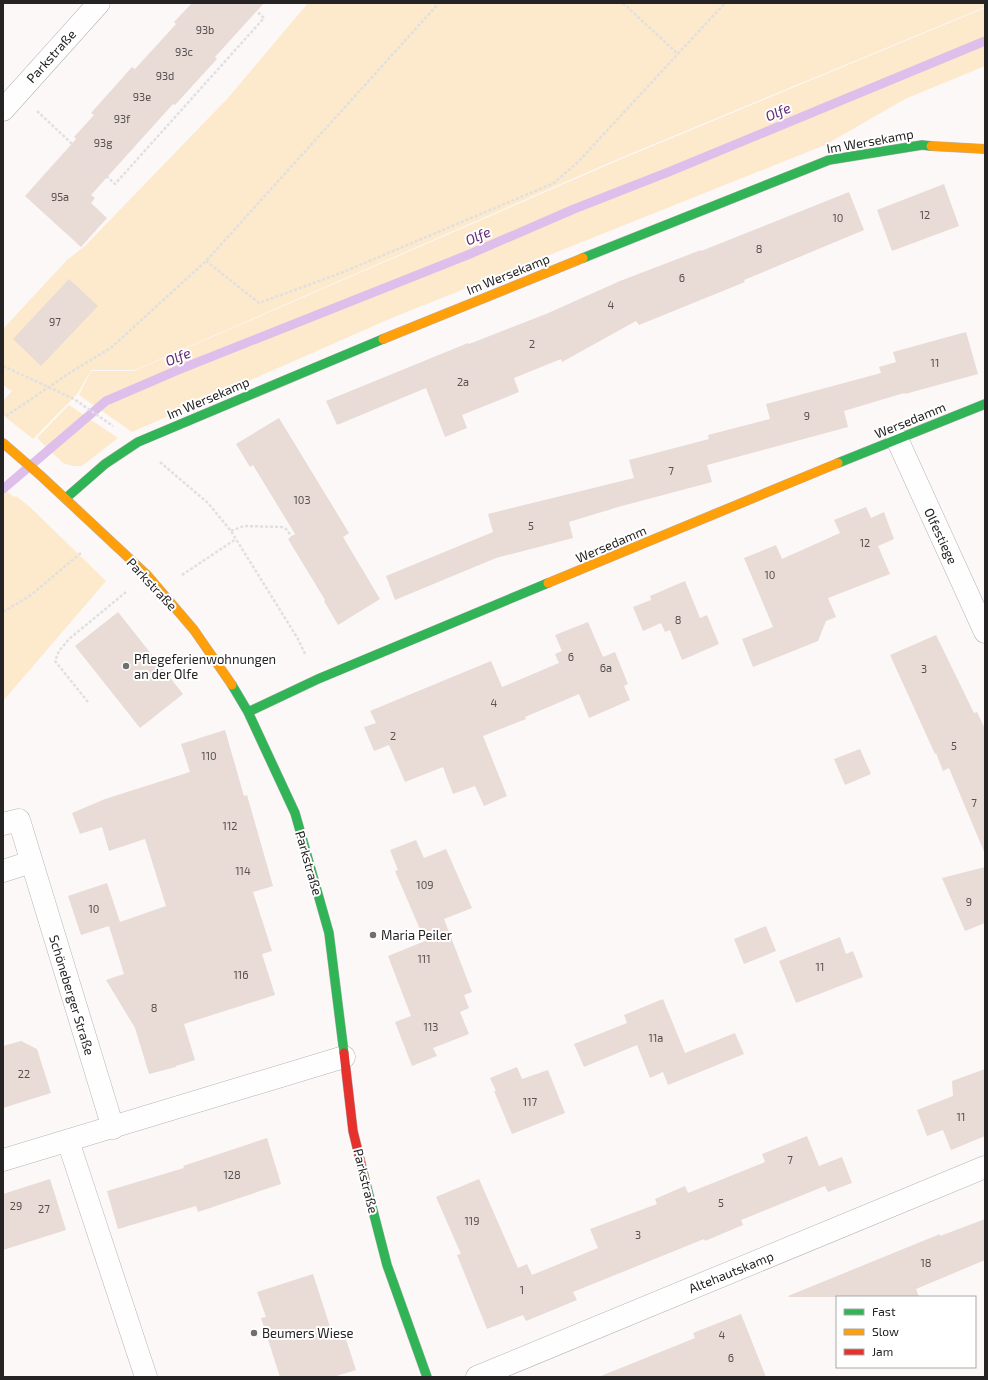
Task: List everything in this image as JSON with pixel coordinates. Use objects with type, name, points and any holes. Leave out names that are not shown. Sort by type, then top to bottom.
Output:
[{"type":"street","name":"Parkstraße","points":[[3,110],[99,3]]},
{"type":"street","name":"Im Wersekamp","points":[[66,498],[105,464],[138,442],[396,333],[829,160],[922,146],[985,149]]},
{"type":"street","name":"Wersedamm","points":[[248,712],[318,679],[985,404]]},
{"type":"street","name":"Olfestiege","points":[[897,440],[985,632]]},
{"type":"street","name":"Parkstraße","points":[[3,443],[40,474],[147,575],[194,630],[228,678],[248,712],[295,813],[329,933],[353,1131],[386,1265],[427,1377]]},
{"type":"street","name":"Schöneberger Straße","points":[[3,824],[18,820],[113,1128]]},
{"type":"street","points":[[3,871],[31,862]]},
{"type":"street","points":[[3,1160],[344,1057]]},
{"type":"street","points":[[68,1141],[146,1377]]},
{"type":"street","name":"Altehautskamp","points":[[477,1377],[985,1167]]},
{"type":"path","points":[[18,93],[115,184],[264,18],[248,3]]},
{"type":"path","points":[[3,418],[49,388],[70,372],[112,347],[206,261],[439,3]]},
{"type":"path","points":[[623,3],[678,54]]},
{"type":"path","points":[[206,261],[259,303],[342,273],[554,183],[578,162],[724,3]]},
{"type":"path","points":[[3,366],[74,399],[138,442],[208,503],[231,531],[298,639],[318,679]]},
{"type":"path","points":[[231,531],[244,526],[282,527],[292,536]]},
{"type":"path","points":[[3,612],[31,595],[104,534]]},
{"type":"path","points":[[160,590],[236,539]]},
{"type":"path","points":[[88,702],[55,661],[59,651],[69,640],[147,575]]},
{"type":"shaded area","points":[[308,3],[985,3],[985,7],[618,159],[135,370],[91,370],[78,393],[33,439],[3,415],[3,401],[12,391],[3,385],[3,329],[67,260],[85,246],[227,99]]},
{"type":"shaded area","points":[[985,8],[985,66],[905,99],[825,145],[394,317],[132,432],[79,395],[91,371],[134,371],[619,160]]},
{"type":"shaded area","points":[[69,405],[118,438],[82,466],[73,466],[63,463],[37,438]]},
{"type":"shaded area","points":[[3,488],[30,507],[106,581],[3,701]]},
{"type":"building","points":[[192,3],[264,3],[215,57],[217,59],[175,105],[173,104],[91,195],[95,198],[91,203],[107,218],[81,247],[25,196],[76,139],[74,137],[94,115],[91,113],[132,67],[135,69],[176,24],[174,22]]},
{"type":"building","points":[[944,184],[959,226],[892,251],[877,210]]},
{"type":"building","points":[[849,192],[864,230],[744,280],[745,282],[639,325],[636,321],[562,362],[561,359],[514,378],[519,392],[462,415],[467,428],[445,437],[426,388],[337,425],[326,401],[468,343],[469,344],[546,314],[620,281],[701,251]]},
{"type":"building","points":[[69,279],[98,306],[41,366],[13,339]]},
{"type":"building","points":[[966,332],[978,374],[905,394],[904,393],[844,411],[848,427],[707,465],[712,482],[618,507],[569,522],[573,538],[496,558],[395,600],[386,576],[493,532],[488,514],[634,478],[629,460],[709,439],[708,435],[770,419],[766,404],[881,373],[879,367],[896,362],[893,352]]},
{"type":"building","points":[[279,418],[349,533],[343,537],[380,599],[338,625],[324,601],[325,600],[288,539],[295,534],[253,465],[250,467],[236,444]]},
{"type":"building","points":[[866,507],[871,518],[884,512],[894,539],[878,546],[890,574],[828,598],[836,617],[826,621],[818,641],[753,667],[742,639],[773,627],[744,558],[776,545],[782,559],[840,533],[834,520]]},
{"type":"building","points":[[685,581],[700,618],[707,615],[719,644],[682,660],[670,630],[665,632],[661,623],[643,631],[633,607],[651,600],[650,596]]},
{"type":"building","name":"Pflegeferienwohnungen an der Olfe","points":[[118,612],[183,694],[140,728],[75,646]]},
{"type":"building","points":[[588,622],[603,657],[615,652],[628,684],[624,686],[630,700],[589,718],[579,694],[525,717],[526,719],[483,736],[507,796],[484,806],[475,786],[453,794],[443,767],[405,782],[389,745],[374,751],[364,727],[376,723],[370,711],[491,661],[502,687],[559,663],[555,654],[562,651],[555,635]]},
{"type":"building","points":[[936,635],[974,713],[977,712],[985,729],[985,854],[949,768],[943,771],[890,655]]},
{"type":"building","points":[[225,730],[244,796],[247,795],[273,886],[253,892],[272,951],[262,954],[275,995],[184,1024],[195,1060],[149,1074],[135,1028],[106,980],[124,974],[109,926],[81,935],[68,896],[107,883],[120,922],[166,906],[145,839],[109,851],[102,827],[80,834],[72,813],[105,799],[190,772],[181,744]]},
{"type":"building","points":[[860,749],[871,774],[845,785],[834,759]]},
{"type":"building","points":[[416,840],[424,858],[446,849],[472,908],[444,919],[472,992],[464,995],[469,1008],[460,1012],[469,1034],[433,1048],[437,1056],[412,1066],[395,1022],[411,1016],[388,956],[425,941],[395,871],[398,870],[390,850]]},
{"type":"building","points":[[985,867],[985,923],[965,931],[942,878]]},
{"type":"building","points":[[766,926],[776,951],[744,964],[734,939]]},
{"type":"building","points":[[840,937],[846,954],[853,951],[863,977],[796,1003],[779,961]]},
{"type":"building","points":[[663,999],[685,1053],[735,1033],[744,1054],[668,1085],[663,1072],[650,1078],[637,1045],[584,1067],[574,1044],[627,1023],[624,1015]]},
{"type":"building","points":[[21,1041],[37,1049],[51,1093],[3,1108],[3,1046]]},
{"type":"building","points":[[517,1067],[522,1079],[548,1070],[565,1113],[512,1134],[490,1078]]},
{"type":"building","points":[[985,1069],[985,1136],[951,1150],[943,1130],[927,1136],[917,1110],[953,1096],[952,1081]]},
{"type":"building","points":[[807,1136],[819,1166],[842,1157],[852,1183],[828,1192],[825,1186],[741,1220],[743,1225],[705,1241],[704,1239],[573,1292],[577,1300],[526,1321],[523,1315],[487,1329],[457,1255],[461,1254],[436,1197],[479,1179],[518,1268],[527,1264],[532,1275],[598,1248],[590,1229],[657,1204],[655,1199],[685,1186],[688,1193],[765,1162],[762,1154]]},
{"type":"building","points":[[267,1138],[281,1184],[198,1212],[196,1206],[118,1229],[107,1191],[184,1168],[183,1166]]},
{"type":"building","points":[[50,1179],[66,1230],[3,1250],[3,1194]]},
{"type":"building","points":[[985,1219],[985,1260],[916,1289],[919,1296],[788,1296],[940,1234],[940,1236]]},
{"type":"building","points":[[313,1274],[333,1336],[344,1333],[356,1370],[333,1377],[280,1377],[261,1318],[266,1317],[257,1292]]},
{"type":"building","points":[[741,1314],[766,1377],[601,1377],[695,1338],[693,1333]]},
{"type":"waterway","name":"Olfe","points":[[3,489],[106,401],[178,370],[470,254],[574,209],[671,171],[985,41]]},
{"type":"traffic: fast","points":[[583,258],[829,160],[922,145],[931,146]]},
{"type":"traffic: fast","points":[[66,498],[105,464],[138,442],[383,339]]},
{"type":"traffic: fast","points":[[838,463],[985,404]]},
{"type":"traffic: fast","points":[[248,712],[318,679],[548,583]]},
{"type":"traffic: fast","points":[[232,685],[248,712],[295,813],[329,933],[344,1053]]},
{"type":"traffic: fast","points":[[364,1176],[387,1265],[427,1377]]},
{"type":"traffic: slow","points":[[931,146],[985,149]]},
{"type":"traffic: slow","points":[[383,339],[583,258]]},
{"type":"traffic: slow","points":[[3,443],[40,475],[147,575],[194,630],[232,685]]},
{"type":"traffic: slow","points":[[548,583],[838,463]]},
{"type":"traffic: jam","points":[[344,1053],[353,1131],[364,1176]]},
{"type":"place","name":"Pflegeferienwohnungen an der Olfe","points":[[126,666]]},
{"type":"place","name":"Maria Peiler","points":[[373,935]]},
{"type":"place","name":"Beumers Wiese","points":[[254,1333]]}]
